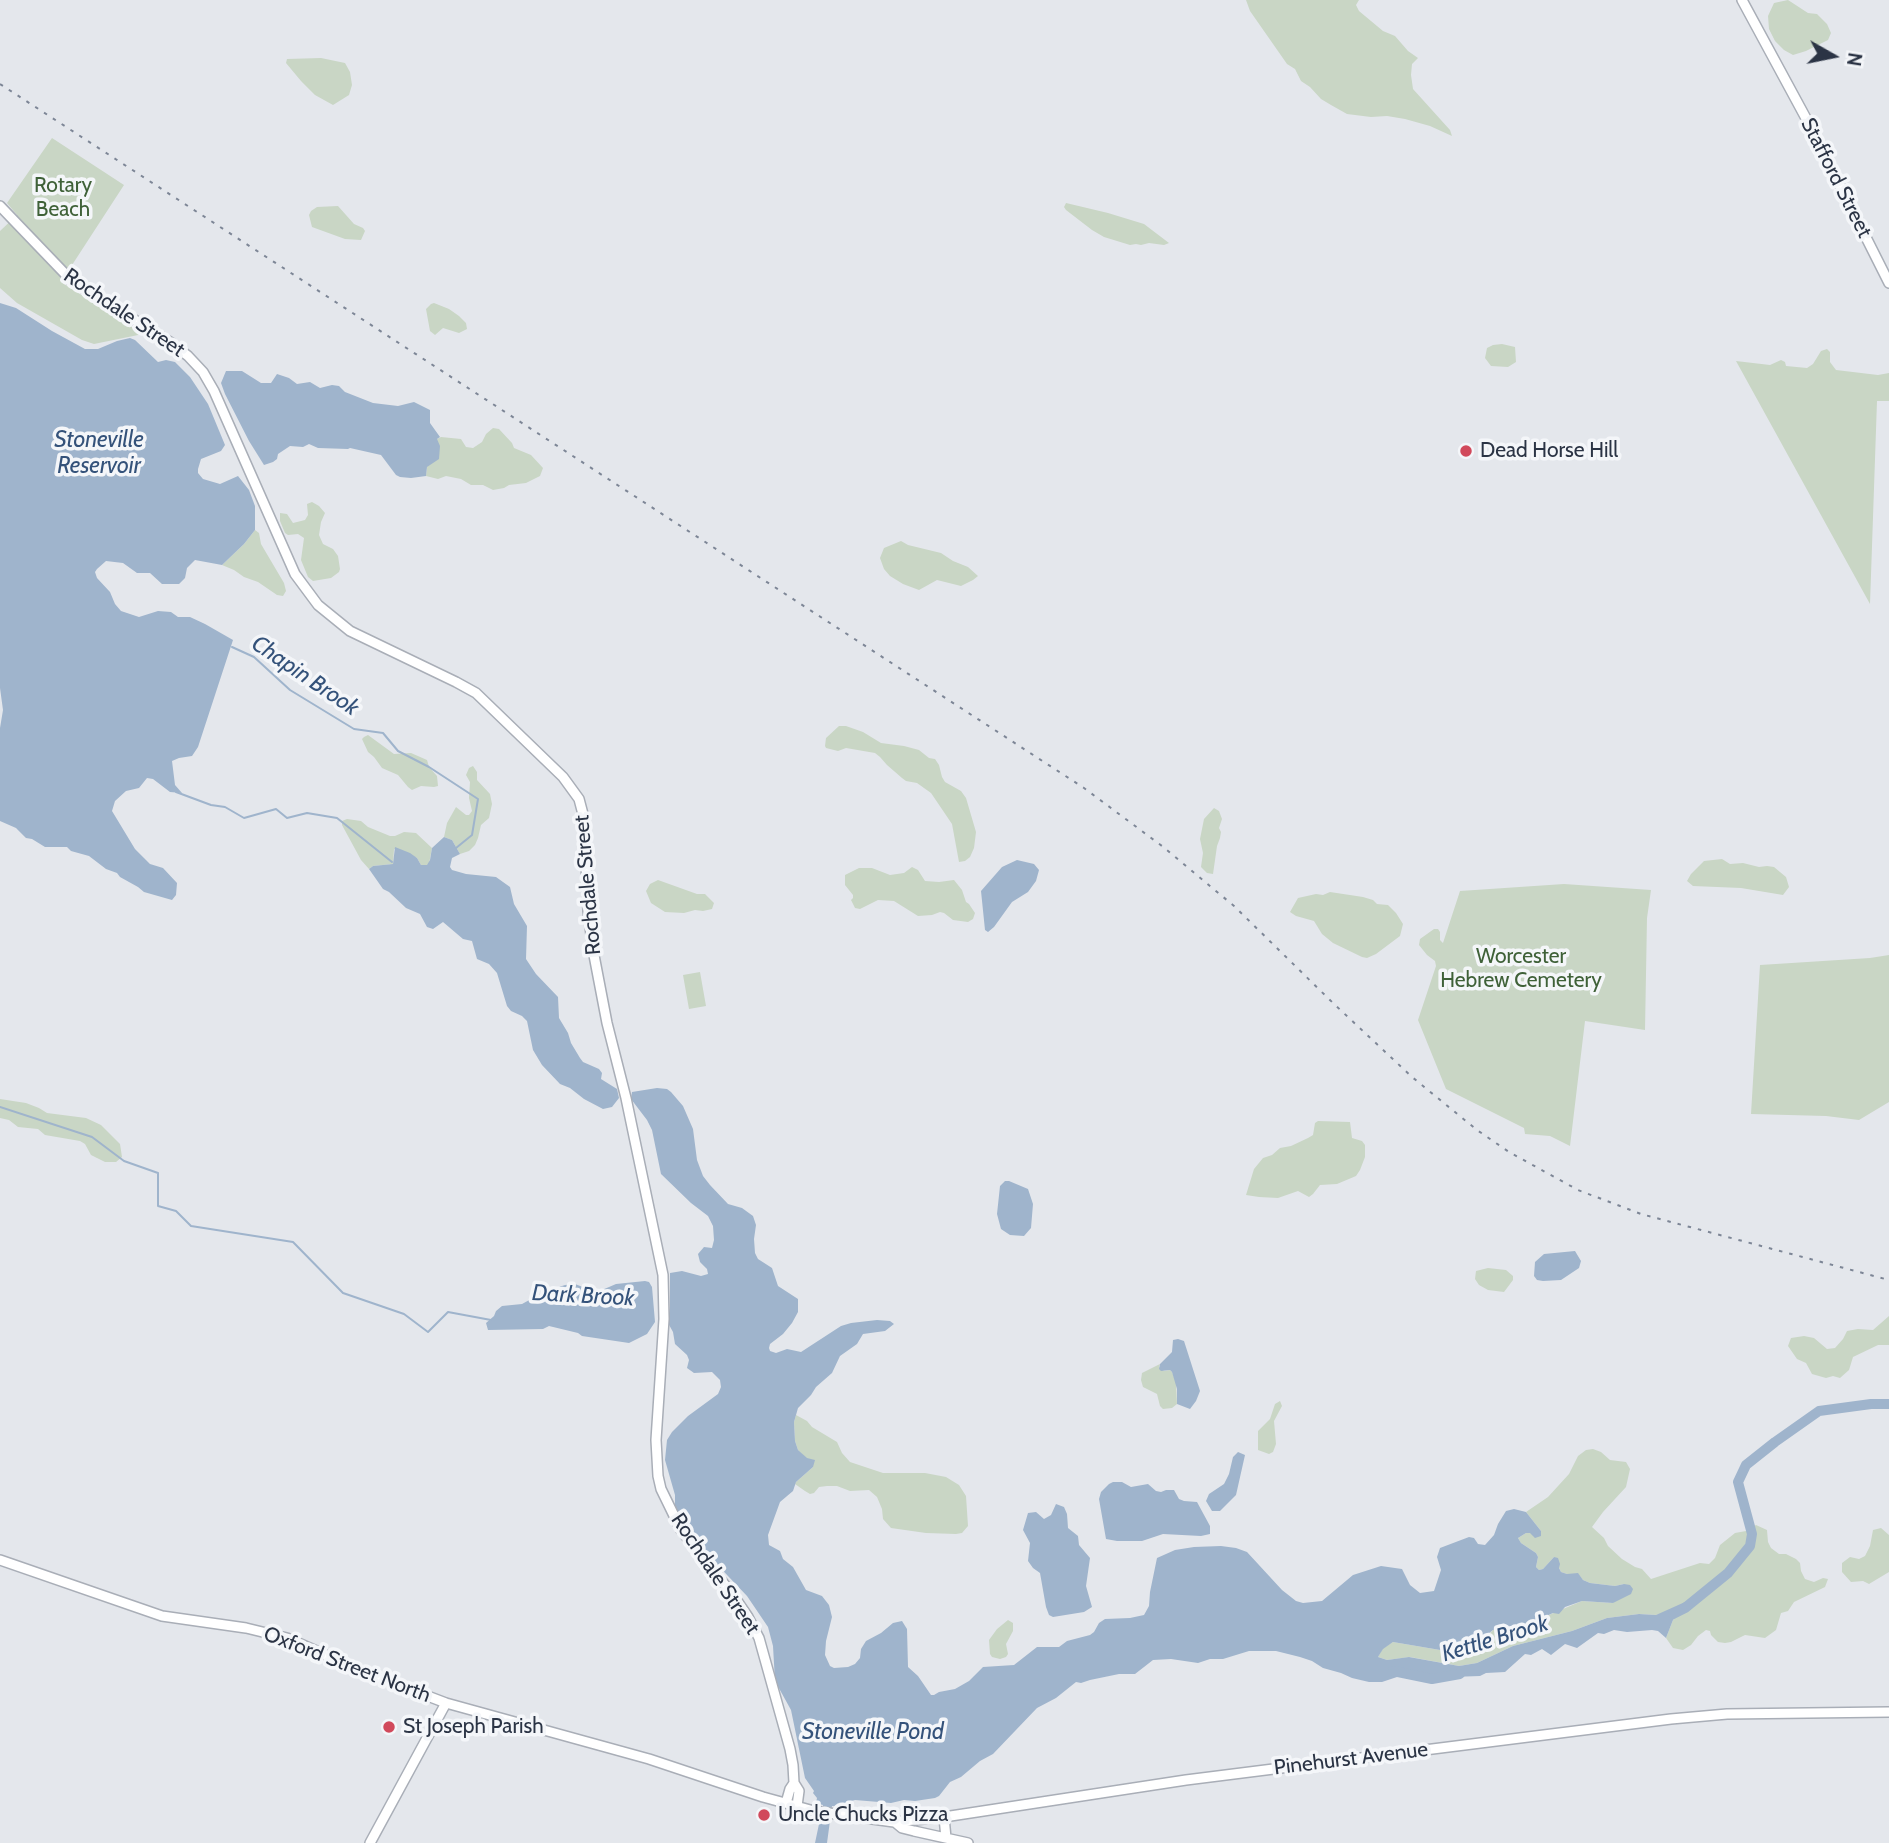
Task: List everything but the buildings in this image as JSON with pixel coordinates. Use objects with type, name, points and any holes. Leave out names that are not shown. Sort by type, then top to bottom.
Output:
[{"type":"main road","name":"Stafford Street","points":[[1742,0],[1808,122],[1889,283]]},
{"type":"main road","name":"Rochdale Street","points":[[0,206],[71,280],[175,345],[202,372],[214,391],[295,574],[318,605],[356,634],[476,693],[546,760],[573,790],[581,804],[590,938],[607,1023],[624,1086],[663,1280],[664,1316],[656,1440],[657,1466],[662,1489],[681,1530],[737,1601],[760,1638],[790,1749],[794,1783],[799,1791],[797,1806]]},
{"type":"main road","name":"Oxford Street North","points":[[0,1560],[162,1616],[246,1628],[287,1638],[362,1671],[446,1703],[649,1759],[763,1797],[814,1811],[894,1822]]},
{"type":"main road","points":[[370,1843],[446,1703]]},
{"type":"main road","name":"Pinehurst Avenue","points":[[894,1822],[944,1817],[1186,1780],[1646,1722],[1727,1714],[1889,1712]]},
{"type":"main road","name":"Rochdale Street","points":[[786,1803],[794,1783]]},
{"type":"main road","points":[[944,1817],[946,1838]]},
{"type":"main road","points":[[894,1822],[902,1828],[968,1843]]},
{"type":"green space","points":[[1246,0],[1359,0],[1356,5],[1359,11],[1383,31],[1395,36],[1418,58],[1412,64],[1413,89],[1450,130],[1452,136],[1405,119],[1347,114],[1321,99],[1301,81],[1295,69],[1287,64],[1250,11]]},
{"type":"green space","points":[[1788,0],[1808,13],[1817,14],[1827,24],[1831,33],[1828,40],[1793,55],[1775,41],[1769,29],[1768,16],[1774,3]]},
{"type":"green space","points":[[321,58],[345,63],[350,72],[352,85],[349,95],[333,105],[315,95],[286,63],[287,59]]},
{"type":"green space","name":"Rotary Beach","points":[[52,138],[124,185],[61,282],[143,334],[94,344],[82,340],[17,303],[0,288],[0,231],[17,215],[7,203]]},
{"type":"green space","points":[[1066,203],[1144,224],[1169,243],[1130,245],[1104,237],[1066,210]]},
{"type":"green space","points":[[338,206],[354,224],[363,228],[365,231],[361,240],[345,239],[312,227],[309,215],[311,211],[317,207]]},
{"type":"green space","points":[[434,303],[459,316],[466,323],[467,329],[459,333],[443,328],[435,335],[430,331],[426,309]]},
{"type":"green space","points":[[1502,344],[1515,347],[1516,362],[1508,367],[1491,366],[1485,358],[1487,348]]},
{"type":"green space","points":[[1827,349],[1830,352],[1830,362],[1836,370],[1878,375],[1889,373],[1889,401],[1877,401],[1870,604],[1736,361],[1770,365],[1781,360],[1786,366],[1807,368],[1821,351]]},
{"type":"green space","points":[[493,428],[499,429],[514,448],[531,455],[543,468],[540,476],[526,483],[493,490],[483,485],[471,485],[461,479],[426,476],[437,439],[461,439],[466,447],[473,448],[482,442]]},
{"type":"green space","points":[[312,502],[325,513],[319,535],[323,544],[333,549],[338,556],[340,569],[331,578],[313,581],[308,577],[301,560],[304,538],[298,534],[285,533],[280,521],[280,513],[287,514],[293,523],[305,520],[308,515],[307,504]]},
{"type":"green space","points":[[255,530],[284,583],[286,591],[283,596],[222,565]]},
{"type":"green space","points":[[901,541],[941,553],[968,567],[978,576],[961,586],[937,580],[919,590],[903,584],[890,576],[880,558],[884,548]]},
{"type":"green space","points":[[839,726],[863,732],[881,743],[919,750],[935,759],[945,782],[961,791],[966,798],[976,832],[970,857],[959,862],[952,824],[931,793],[917,783],[906,781],[875,753],[826,748],[826,738]]},
{"type":"green space","points":[[368,735],[394,754],[411,753],[427,760],[437,776],[438,786],[421,786],[412,790],[398,775],[382,768],[368,752],[362,739]]},
{"type":"green space","points":[[473,766],[477,772],[477,780],[490,794],[492,804],[489,818],[481,825],[475,845],[460,854],[452,840],[444,837],[447,823],[456,807],[466,815],[472,811],[470,782],[466,775]]},
{"type":"green space","points":[[1214,808],[1219,811],[1222,819],[1213,874],[1207,873],[1201,867],[1203,853],[1200,839],[1204,819]]},
{"type":"green space","points":[[342,821],[361,821],[368,827],[390,836],[404,832],[416,833],[432,848],[429,864],[421,865],[417,858],[394,849],[393,864],[373,866],[369,869],[361,860],[342,825]]},
{"type":"green space","points":[[1722,859],[1730,864],[1774,867],[1786,877],[1789,887],[1783,895],[1741,888],[1693,886],[1687,881],[1704,861]]},
{"type":"green space","points":[[912,867],[918,870],[925,881],[954,880],[975,913],[973,919],[968,922],[953,920],[940,912],[918,916],[894,901],[878,900],[860,909],[855,908],[851,900],[853,895],[845,885],[845,875],[859,868],[872,868],[890,875],[904,873]]},
{"type":"green space","points":[[658,880],[697,894],[705,894],[714,903],[712,909],[684,913],[665,912],[651,903],[646,891],[650,884]]},
{"type":"green space","name":"Worcester Hebrew Cemetery","points":[[1564,884],[1651,890],[1647,918],[1645,1030],[1585,1021],[1570,1146],[1550,1136],[1525,1134],[1524,1128],[1446,1089],[1418,1020],[1436,966],[1435,961],[1419,945],[1420,939],[1438,929],[1443,943],[1460,891]]},
{"type":"green space","points":[[1330,892],[1363,897],[1377,904],[1388,905],[1403,924],[1400,936],[1376,954],[1362,957],[1333,943],[1322,934],[1314,921],[1290,912],[1298,898]]},
{"type":"green space","points":[[1889,955],[1889,1102],[1859,1120],[1826,1116],[1751,1114],[1760,965]]},
{"type":"green space","points":[[700,972],[706,1006],[689,1009],[683,975]]},
{"type":"green space","points":[[0,1099],[26,1103],[47,1113],[86,1118],[101,1125],[120,1144],[122,1157],[116,1162],[105,1162],[91,1155],[80,1141],[45,1135],[38,1129],[18,1127],[9,1120],[0,1118]]},
{"type":"green space","points":[[1350,1122],[1352,1138],[1365,1145],[1365,1157],[1356,1176],[1337,1184],[1320,1185],[1309,1197],[1298,1191],[1278,1198],[1246,1195],[1254,1169],[1263,1158],[1313,1135],[1315,1123]]},
{"type":"green space","points":[[1488,1268],[1506,1270],[1513,1276],[1504,1292],[1488,1290],[1475,1279],[1476,1271]]},
{"type":"green space","points":[[1889,1316],[1889,1345],[1878,1345],[1853,1357],[1849,1370],[1840,1378],[1812,1374],[1806,1363],[1797,1359],[1788,1346],[1791,1338],[1804,1336],[1814,1338],[1827,1349],[1835,1348],[1847,1331],[1873,1330]]},
{"type":"green space","points":[[1160,1364],[1159,1367],[1164,1371],[1172,1372],[1176,1382],[1177,1404],[1172,1408],[1163,1409],[1157,1394],[1143,1387],[1141,1380],[1142,1373]]},
{"type":"green space","points":[[1280,1401],[1282,1406],[1274,1421],[1276,1444],[1273,1452],[1269,1454],[1258,1450],[1258,1431],[1270,1419],[1275,1404]]},
{"type":"green space","points":[[796,1415],[837,1442],[850,1462],[883,1473],[925,1473],[946,1477],[959,1485],[966,1496],[968,1526],[962,1533],[956,1534],[891,1528],[883,1519],[877,1497],[869,1490],[850,1491],[837,1486],[827,1486],[819,1487],[810,1494],[805,1491],[795,1484],[813,1467],[798,1450],[795,1441]]},
{"type":"green space","points":[[1593,1449],[1610,1460],[1626,1462],[1630,1469],[1626,1487],[1592,1527],[1622,1559],[1642,1569],[1651,1579],[1700,1563],[1709,1564],[1715,1558],[1720,1545],[1735,1533],[1756,1525],[1767,1530],[1771,1548],[1800,1563],[1805,1579],[1814,1582],[1828,1579],[1825,1587],[1794,1602],[1788,1611],[1781,1613],[1776,1630],[1765,1638],[1745,1635],[1725,1643],[1718,1642],[1710,1631],[1706,1630],[1683,1650],[1673,1648],[1666,1638],[1673,1620],[1685,1608],[1656,1615],[1607,1618],[1572,1631],[1513,1646],[1477,1663],[1459,1666],[1410,1657],[1387,1660],[1378,1657],[1383,1648],[1393,1642],[1446,1651],[1465,1637],[1486,1637],[1493,1630],[1527,1626],[1539,1617],[1582,1601],[1613,1603],[1624,1584],[1615,1586],[1590,1583],[1578,1574],[1561,1572],[1554,1557],[1539,1570],[1536,1567],[1536,1553],[1518,1538],[1526,1533],[1541,1531],[1526,1512],[1548,1497],[1569,1474],[1578,1456]]},
{"type":"green space","points":[[1881,1528],[1889,1535],[1889,1572],[1869,1584],[1863,1581],[1851,1582],[1842,1572],[1842,1563],[1850,1557],[1859,1559],[1865,1556],[1873,1530]]},
{"type":"green space","points":[[1008,1620],[1013,1623],[1013,1631],[1006,1644],[1008,1654],[1000,1659],[992,1657],[989,1640]]},
{"type":"water","name":"Stoneville Reservoir","points":[[0,303],[16,308],[85,349],[98,349],[130,338],[158,362],[175,362],[190,377],[208,404],[225,445],[221,451],[201,459],[198,473],[203,479],[220,484],[238,476],[249,490],[255,506],[255,530],[244,544],[222,565],[195,560],[187,568],[185,578],[179,584],[162,584],[150,573],[137,573],[123,563],[106,561],[95,572],[121,611],[139,617],[158,611],[171,612],[178,617],[190,617],[233,640],[198,747],[192,756],[172,761],[175,785],[182,793],[170,792],[153,779],[147,778],[139,788],[126,791],[115,801],[112,811],[135,849],[150,864],[163,868],[177,883],[176,895],[172,900],[144,892],[89,856],[71,851],[67,847],[45,847],[0,821],[0,728],[3,710],[0,688]]},
{"type":"water","points":[[226,371],[242,371],[261,383],[271,383],[277,374],[297,384],[310,382],[320,388],[339,386],[345,392],[373,403],[398,406],[414,402],[430,410],[430,423],[440,437],[437,439],[440,446],[439,459],[427,467],[426,476],[400,477],[381,455],[350,448],[318,448],[309,444],[303,447],[290,446],[278,454],[273,462],[264,465],[225,394],[221,383]]},
{"type":"water","points":[[444,837],[452,840],[460,854],[452,858],[452,870],[496,877],[510,887],[514,904],[527,926],[526,959],[558,997],[559,1018],[580,1058],[599,1069],[602,1073],[601,1079],[617,1089],[619,1098],[612,1107],[603,1109],[584,1099],[560,1084],[542,1065],[533,1050],[527,1021],[507,1006],[497,973],[489,964],[477,959],[472,941],[463,939],[443,922],[433,929],[427,927],[420,914],[406,908],[383,889],[369,869],[373,866],[393,864],[395,847],[410,853],[421,865],[427,865],[432,848]]},
{"type":"water","points":[[1017,860],[1034,864],[1039,870],[1036,881],[1028,892],[1012,902],[988,932],[985,930],[981,891],[1002,867]]},
{"type":"water","name":"Stoneville Pond","points":[[667,1089],[683,1106],[693,1129],[697,1160],[703,1176],[728,1204],[742,1208],[753,1216],[756,1225],[755,1253],[758,1259],[772,1268],[778,1286],[798,1299],[798,1312],[783,1334],[770,1344],[770,1351],[776,1353],[787,1349],[801,1352],[841,1326],[851,1323],[877,1320],[894,1324],[885,1331],[863,1334],[857,1344],[840,1356],[832,1373],[798,1408],[794,1422],[795,1441],[798,1450],[807,1458],[815,1460],[813,1467],[796,1482],[793,1491],[780,1502],[768,1535],[769,1545],[780,1551],[806,1590],[822,1596],[829,1605],[832,1617],[825,1655],[830,1666],[848,1667],[855,1664],[866,1641],[893,1623],[902,1621],[907,1629],[908,1667],[931,1695],[955,1689],[969,1681],[983,1667],[1014,1665],[1037,1647],[1059,1647],[1067,1641],[1090,1635],[1105,1619],[1144,1615],[1149,1606],[1157,1558],[1175,1550],[1194,1547],[1221,1546],[1247,1552],[1282,1590],[1303,1603],[1322,1601],[1353,1575],[1381,1566],[1402,1569],[1410,1585],[1420,1593],[1434,1591],[1441,1570],[1437,1557],[1440,1548],[1469,1537],[1474,1538],[1478,1544],[1485,1545],[1494,1535],[1506,1511],[1514,1509],[1526,1512],[1541,1531],[1541,1536],[1535,1538],[1526,1533],[1518,1538],[1536,1553],[1536,1567],[1539,1570],[1554,1557],[1558,1558],[1561,1572],[1578,1573],[1583,1580],[1590,1583],[1630,1585],[1633,1589],[1631,1594],[1613,1603],[1582,1601],[1565,1607],[1559,1614],[1539,1617],[1527,1626],[1493,1630],[1479,1641],[1465,1637],[1446,1651],[1393,1642],[1383,1649],[1378,1657],[1387,1660],[1409,1657],[1459,1666],[1477,1663],[1513,1646],[1572,1631],[1607,1618],[1656,1615],[1685,1602],[1685,1608],[1673,1620],[1666,1638],[1658,1631],[1652,1630],[1614,1630],[1598,1633],[1577,1648],[1565,1644],[1551,1655],[1542,1649],[1531,1655],[1525,1654],[1505,1672],[1480,1676],[1451,1677],[1422,1673],[1406,1674],[1382,1682],[1369,1682],[1276,1651],[1249,1651],[1198,1663],[1171,1659],[1153,1660],[1135,1674],[1119,1674],[1076,1682],[1056,1698],[1037,1708],[993,1754],[950,1782],[935,1798],[891,1803],[855,1800],[848,1802],[845,1807],[832,1806],[827,1843],[815,1843],[823,1805],[816,1803],[814,1791],[805,1778],[791,1710],[775,1681],[773,1646],[768,1627],[747,1596],[709,1556],[677,1513],[665,1460],[667,1440],[672,1432],[688,1416],[718,1394],[721,1387],[720,1380],[712,1372],[694,1373],[687,1368],[687,1355],[675,1344],[668,1323],[670,1273],[682,1271],[701,1276],[708,1274],[698,1254],[704,1247],[712,1248],[714,1240],[713,1226],[708,1216],[661,1174],[652,1130],[631,1099],[632,1092]]},
{"type":"water","points":[[1005,1181],[1028,1189],[1033,1204],[1031,1228],[1024,1236],[1010,1235],[1001,1229],[997,1214],[1000,1186]]},
{"type":"water","points":[[1575,1251],[1581,1261],[1579,1268],[1561,1280],[1543,1281],[1534,1276],[1535,1262],[1544,1254]]},
{"type":"water","points":[[645,1281],[652,1287],[655,1322],[647,1334],[629,1343],[582,1336],[549,1326],[543,1329],[488,1330],[486,1323],[502,1306],[522,1304],[553,1287],[575,1284],[602,1290],[616,1284]]},
{"type":"water","points":[[1173,1340],[1184,1341],[1200,1391],[1190,1409],[1177,1404],[1177,1389],[1172,1372],[1159,1369],[1160,1364],[1172,1352]]},
{"type":"water","points":[[1238,1452],[1245,1455],[1236,1495],[1220,1511],[1212,1511],[1206,1501],[1209,1494],[1224,1484],[1233,1457]]},
{"type":"water","points":[[1113,1482],[1122,1482],[1131,1487],[1148,1484],[1161,1492],[1174,1490],[1179,1499],[1197,1502],[1210,1526],[1210,1534],[1163,1534],[1142,1541],[1106,1539],[1099,1499],[1101,1492]]},
{"type":"water","points":[[1056,1504],[1064,1507],[1068,1528],[1078,1536],[1079,1545],[1090,1558],[1086,1586],[1092,1607],[1084,1612],[1053,1617],[1049,1615],[1046,1607],[1040,1573],[1028,1561],[1030,1543],[1023,1530],[1028,1513],[1036,1512],[1044,1519],[1051,1515]]},
{"type":"waterway","name":"Chapin Brook","points":[[232,647],[254,657],[290,690],[354,729],[383,733],[398,751],[429,767],[478,799],[472,835],[456,848]]},
{"type":"waterway","name":"Chapin Brook","points":[[176,792],[211,805],[225,807],[244,818],[276,809],[287,818],[307,813],[337,818],[392,862]]},
{"type":"waterway","name":"Dark Brook","points":[[0,1107],[92,1137],[124,1161],[158,1173],[158,1206],[176,1211],[191,1226],[293,1242],[343,1293],[404,1314],[428,1332],[448,1312],[491,1320]]},
{"type":"waterway","name":"Kettle Brook","points":[[1673,1614],[1685,1608],[1728,1573],[1750,1546],[1752,1534],[1738,1482],[1746,1465],[1819,1411],[1889,1404]]},
{"type":"waterway","name":"Kettle Brook","points":[[1393,1671],[1432,1679],[1460,1674]]},
{"type":"railway","points":[[0,84],[1084,788],[1162,846],[1234,906],[1412,1077],[1477,1130],[1509,1152],[1578,1190],[1641,1214],[1889,1280]]},
{"type":"place","name":"Dead Horse Hill","points":[[1466,451]]},
{"type":"place","name":"St Joseph Parish","points":[[389,1727]]},
{"type":"place","name":"Uncle Chucks Pizza","points":[[764,1815]]}]
